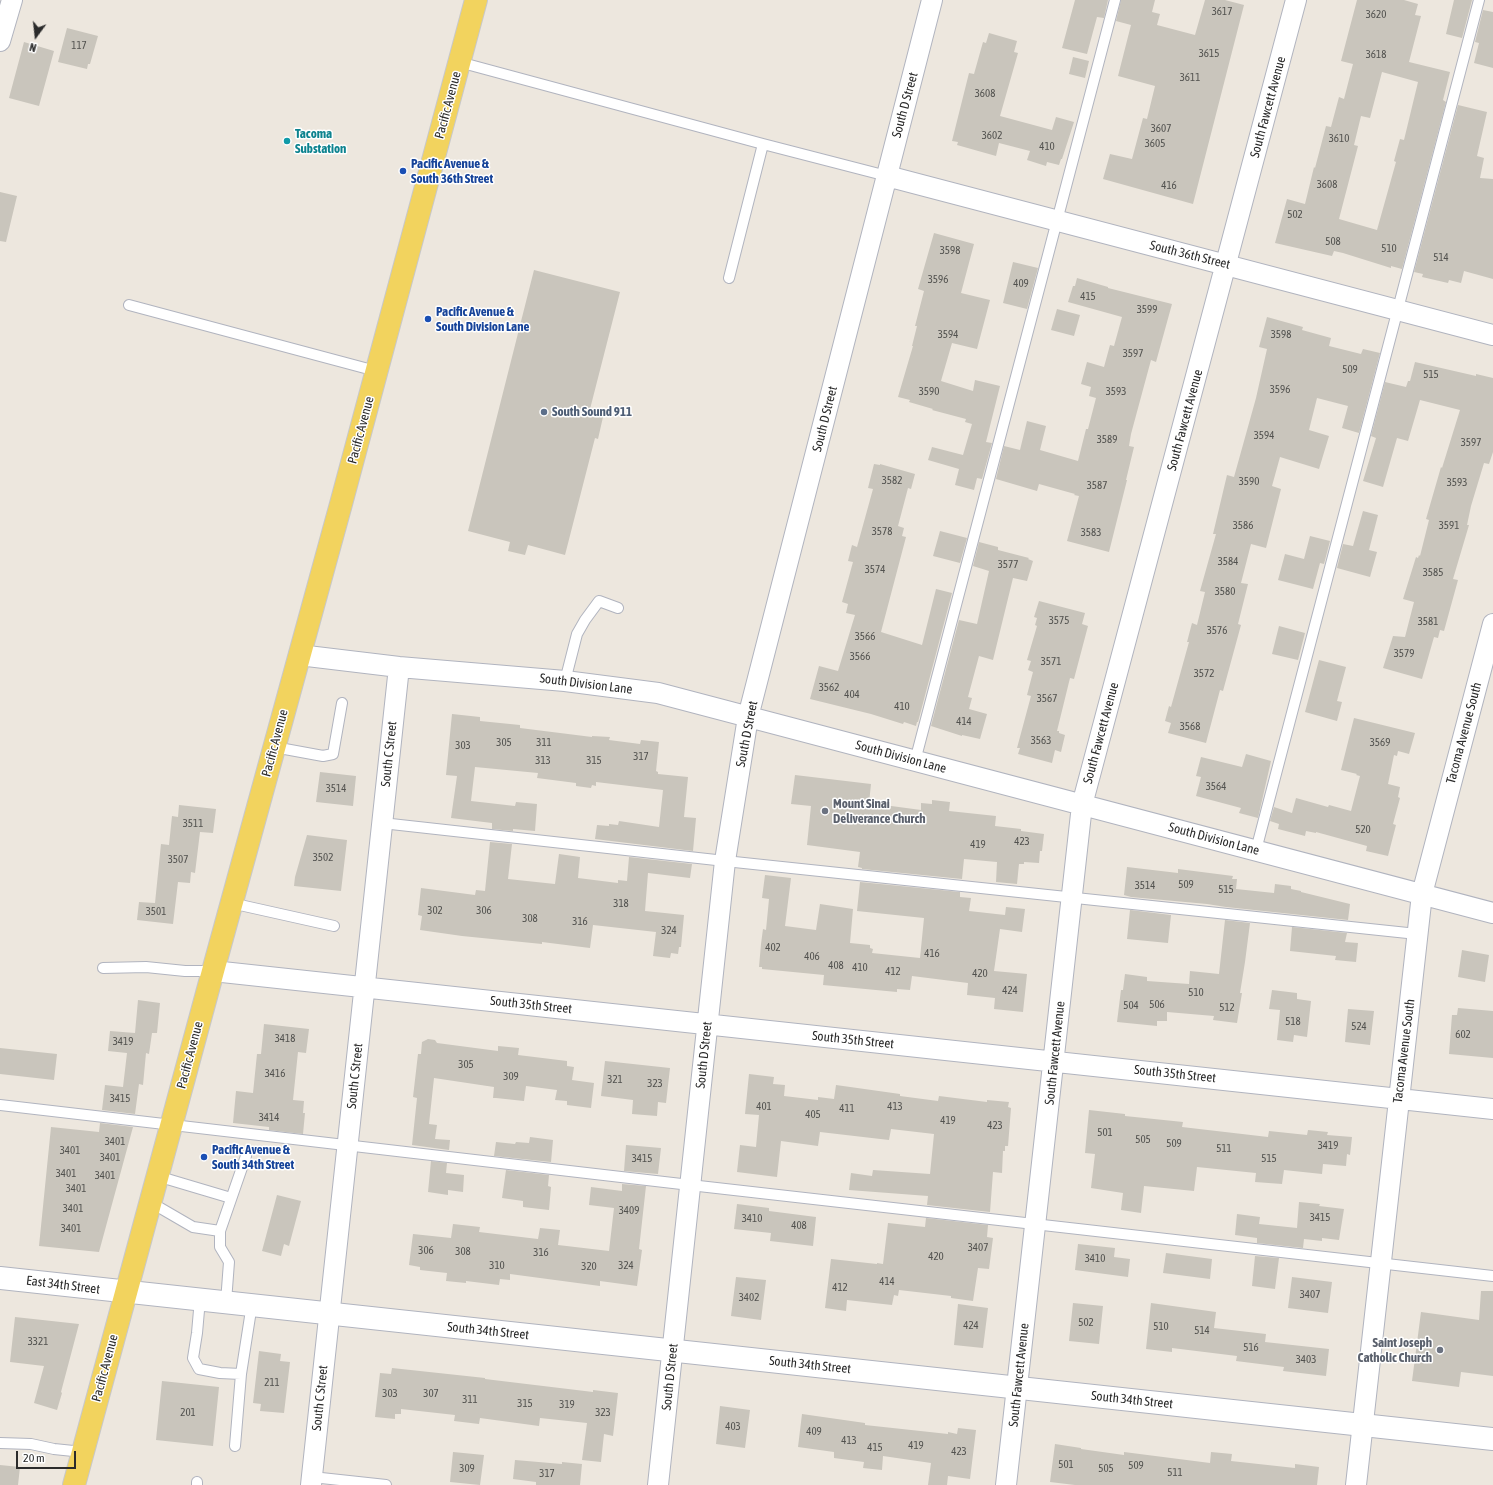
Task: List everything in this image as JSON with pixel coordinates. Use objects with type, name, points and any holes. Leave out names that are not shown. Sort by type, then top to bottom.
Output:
[{"type":"main road","name":"Pacific Avenue","points":[[74,1485],[476,0]]},
{"type":"street","points":[[0,41],[12,0]]},
{"type":"street","name":"South D Street","points":[[658,1485],[725,861],[748,717],[932,0]]},
{"type":"street","name":"South Fawcett Avenue","points":[[1006,1485],[1082,804],[1296,0]]},
{"type":"street","name":"South 36th Street","points":[[886,176],[1493,335]]},
{"type":"street","name":"Tacoma Avenue South","points":[[1356,1485],[1422,894],[1493,624]]},
{"type":"street","name":"South Division Lane","points":[[299,655],[399,667],[565,681],[658,693],[1493,913]]},
{"type":"street","name":"South C Street","points":[[311,1481],[399,667]]},
{"type":"street","name":"South 35th Street","points":[[213,970],[707,1025],[1493,1109]]},
{"type":"street","name":"East 34th Street","points":[[0,1278],[126,1292]]},
{"type":"street","name":"South 34th Street","points":[[126,1292],[252,1304],[329,1314],[1493,1439]]},
{"type":"lane","points":[[915,761],[1115,0]]},
{"type":"lane","points":[[1256,850],[1479,0]]},
{"type":"lane","points":[[459,62],[886,176]]},
{"type":"lane","points":[[729,278],[763,144]]},
{"type":"lane","points":[[129,305],[376,371]]},
{"type":"lane","points":[[565,681],[577,634],[585,620],[599,601],[618,608]]},
{"type":"lane","points":[[274,747],[323,756],[333,754],[342,703]]},
{"type":"lane","points":[[382,823],[725,861],[1417,934]]},
{"type":"lane","points":[[231,903],[334,926]]},
{"type":"lane","points":[[103,968],[146,967],[185,971],[213,970]]},
{"type":"lane","points":[[0,1105],[690,1186],[1493,1276]]},
{"type":"lane","points":[[226,1302],[229,1262],[220,1247],[220,1231],[246,1156]]},
{"type":"lane","points":[[157,1176],[231,1198]]},
{"type":"lane","points":[[150,1202],[193,1227],[220,1231]]},
{"type":"lane","points":[[200,1299],[193,1358],[199,1369],[220,1373],[241,1374]]},
{"type":"lane","points":[[235,1446],[241,1374],[252,1304]]},
{"type":"lane","points":[[0,1443],[31,1444],[54,1449],[83,1452]]},
{"type":"lane","points":[[311,1481],[386,1485]]},
{"type":"building","points":[[1075,0],[1108,0],[1104,18],[1097,17],[1087,54],[1062,48]]},
{"type":"building","points":[[1121,0],[1155,0],[1152,12],[1160,14],[1157,25],[1195,35],[1205,0],[1225,0],[1244,5],[1193,204],[1103,179],[1110,154],[1132,159],[1143,118],[1147,119],[1155,86],[1118,76],[1131,25],[1116,21]]},
{"type":"building","points":[[1357,0],[1404,0],[1418,4],[1415,15],[1421,16],[1409,62],[1450,72],[1443,100],[1446,102],[1402,269],[1391,266],[1391,268],[1334,251],[1332,256],[1275,243],[1287,199],[1305,204],[1326,126],[1331,127],[1339,97],[1344,99],[1353,64],[1341,61]],"holes":[[[1382,72],[1418,82],[1404,140],[1400,139],[1394,161],[1396,162],[1377,230],[1339,219],[1358,146],[1354,145],[1361,116],[1370,118]]]},
{"type":"building","points":[[1454,0],[1472,0],[1462,38],[1446,34]]},
{"type":"building","points":[[1483,10],[1493,12],[1493,68],[1474,63],[1479,43],[1475,42]]},
{"type":"building","points":[[67,28],[98,36],[90,64],[88,64],[87,69],[58,62]]},
{"type":"building","points":[[989,33],[1017,41],[1014,52],[1018,53],[1000,116],[1052,130],[1056,117],[1074,122],[1059,165],[1047,162],[1046,166],[1027,160],[1030,151],[999,143],[996,156],[957,145],[958,142],[952,141],[969,73],[974,74],[983,42],[986,43]]},
{"type":"building","points":[[24,42],[54,51],[39,106],[9,98]]},
{"type":"building","points":[[1073,57],[1089,61],[1085,78],[1069,74]]},
{"type":"building","points":[[1458,105],[1487,112],[1477,156],[1484,158],[1480,178],[1493,179],[1493,279],[1464,271],[1461,283],[1449,280],[1448,283],[1422,277],[1423,274],[1414,272]]},
{"type":"building","points":[[0,192],[17,196],[6,242],[0,241]]},
{"type":"building","points":[[934,233],[974,244],[961,293],[990,300],[977,349],[952,343],[941,381],[973,391],[975,380],[1000,386],[986,442],[992,443],[982,479],[977,478],[974,490],[955,485],[959,469],[928,460],[932,447],[963,455],[972,424],[965,422],[966,419],[932,410],[933,409],[909,402],[910,400],[898,397],[913,346],[917,326],[915,326],[924,291],[918,289]]},
{"type":"building","points":[[1013,262],[1038,268],[1027,309],[1003,303]]},
{"type":"building","name":"South Sound 911","points":[[534,270],[620,292],[589,413],[603,417],[598,439],[595,438],[565,555],[528,545],[525,555],[508,551],[510,542],[468,531]]},
{"type":"building","points":[[1077,278],[1108,288],[1172,304],[1156,362],[1151,360],[1131,434],[1129,446],[1134,447],[1109,552],[1067,541],[1079,496],[1039,484],[1037,491],[996,479],[1004,446],[1020,450],[1027,421],[1046,426],[1040,450],[1078,461],[1096,398],[1089,396],[1091,387],[1081,384],[1087,362],[1104,367],[1110,345],[1114,346],[1122,317],[1068,302]]},
{"type":"building","points":[[1057,309],[1080,315],[1074,336],[1051,330]]},
{"type":"building","points":[[1267,317],[1303,327],[1302,330],[1331,338],[1329,346],[1361,354],[1363,349],[1380,353],[1359,433],[1342,428],[1348,406],[1317,398],[1309,430],[1329,436],[1319,469],[1280,457],[1272,486],[1281,489],[1266,548],[1251,544],[1241,583],[1248,584],[1238,624],[1241,625],[1223,691],[1220,690],[1206,743],[1168,733],[1171,723],[1165,721],[1169,706],[1171,707],[1189,642],[1187,642],[1192,623],[1197,625],[1205,592],[1200,591],[1216,534],[1213,534],[1227,475],[1234,477],[1256,398],[1267,349],[1259,347]]},
{"type":"building","points":[[1415,362],[1476,376],[1476,374],[1493,378],[1493,452],[1489,464],[1484,463],[1471,506],[1467,525],[1469,525],[1453,579],[1458,580],[1444,631],[1440,630],[1438,638],[1434,637],[1422,679],[1383,668],[1393,636],[1405,637],[1414,602],[1403,599],[1416,557],[1418,558],[1419,555],[1420,556],[1429,520],[1426,519],[1460,410],[1420,400],[1408,441],[1397,438],[1383,487],[1363,481],[1376,438],[1371,436],[1385,382],[1406,387],[1408,381],[1410,381]]},
{"type":"building","points":[[874,464],[880,464],[915,474],[911,489],[908,488],[898,526],[904,528],[902,536],[906,537],[881,632],[922,645],[936,589],[952,593],[916,726],[904,722],[903,724],[871,714],[810,699],[819,666],[838,671],[855,615],[846,613],[848,604],[842,602],[853,562],[848,561],[852,545],[857,547],[873,489],[868,488]]},
{"type":"building","points":[[1363,511],[1378,515],[1369,550],[1377,552],[1370,577],[1337,568],[1343,544],[1353,546]]},
{"type":"building","points":[[940,531],[967,538],[960,563],[933,556]]},
{"type":"building","points":[[1310,536],[1330,541],[1324,564],[1320,563],[1313,589],[1278,580],[1285,554],[1304,559]]},
{"type":"building","points":[[979,542],[998,547],[998,550],[1029,558],[1028,559],[1033,561],[1027,581],[1013,578],[993,660],[979,656],[968,697],[972,698],[969,709],[987,714],[980,739],[962,736],[931,726],[959,620],[977,624],[989,571],[973,566]]},
{"type":"building","points":[[1039,601],[1085,613],[1082,624],[1088,626],[1074,679],[1070,678],[1057,731],[1065,735],[1061,752],[1055,750],[1052,763],[1018,754],[1020,748],[1017,748],[1031,696],[1027,695],[1033,672],[1028,670],[1031,661],[1027,660],[1037,626],[1035,625],[1037,618],[1034,617]]},
{"type":"building","points":[[1279,626],[1305,633],[1298,660],[1272,654]]},
{"type":"building","points":[[1319,660],[1346,667],[1337,701],[1342,702],[1337,721],[1305,712]]},
{"type":"building","points":[[452,714],[480,717],[480,721],[520,725],[520,728],[592,737],[610,737],[609,740],[640,744],[641,740],[659,742],[656,771],[658,774],[688,777],[684,817],[696,818],[693,851],[595,839],[597,825],[618,825],[619,821],[659,827],[663,790],[596,782],[596,786],[592,785],[591,788],[576,786],[576,783],[537,778],[538,773],[475,767],[471,801],[515,806],[516,802],[537,804],[535,831],[492,829],[492,823],[451,818],[457,776],[446,775]]},
{"type":"building","points":[[1354,718],[1415,733],[1409,754],[1398,751],[1397,756],[1394,755],[1388,784],[1400,787],[1398,797],[1400,798],[1393,824],[1396,825],[1388,856],[1366,851],[1367,846],[1316,832],[1306,831],[1305,836],[1278,829],[1279,824],[1270,821],[1274,807],[1292,813],[1296,798],[1328,807],[1329,805],[1351,811],[1360,776],[1341,770]]},
{"type":"building","points":[[1246,754],[1271,761],[1258,818],[1239,813],[1241,808],[1196,796],[1201,777],[1196,776],[1201,757],[1242,767]]},
{"type":"building","points":[[320,772],[356,776],[353,806],[316,802]]},
{"type":"building","points":[[795,775],[871,784],[869,803],[921,810],[921,803],[932,804],[932,800],[950,802],[949,811],[996,816],[995,826],[1021,829],[1021,831],[1044,834],[1039,863],[1024,862],[1024,864],[1019,864],[1017,884],[996,882],[997,862],[964,859],[962,879],[862,869],[858,867],[860,852],[807,845],[811,806],[791,804]]},
{"type":"building","points":[[179,805],[216,809],[213,833],[200,832],[195,873],[191,872],[190,883],[178,882],[173,924],[137,920],[139,902],[155,903],[161,844],[169,845],[172,816],[178,817]]},
{"type":"building","points":[[307,835],[347,840],[341,891],[294,886],[295,877]]},
{"type":"building","points":[[490,842],[512,844],[508,879],[555,884],[559,854],[580,857],[578,878],[618,883],[618,880],[627,881],[629,857],[692,864],[690,878],[648,873],[645,911],[684,915],[681,947],[679,947],[678,954],[671,953],[670,958],[653,956],[656,932],[593,925],[590,948],[542,942],[542,944],[462,936],[420,930],[422,916],[418,915],[421,888],[475,895],[476,890],[485,891]]},
{"type":"building","points":[[1127,867],[1178,873],[1178,869],[1233,876],[1232,879],[1237,879],[1236,889],[1274,893],[1275,884],[1291,886],[1291,889],[1350,904],[1348,920],[1131,897],[1124,895]]},
{"type":"building","points":[[765,875],[791,878],[785,926],[816,930],[820,904],[853,909],[850,943],[870,945],[870,948],[873,949],[872,953],[920,958],[924,918],[857,911],[860,882],[960,892],[960,897],[971,898],[969,911],[1005,915],[1006,907],[1025,909],[1022,932],[1000,929],[994,971],[1027,974],[1023,1012],[994,1009],[995,998],[967,995],[968,983],[912,976],[910,990],[897,989],[897,992],[823,985],[824,975],[762,969],[762,967],[759,967],[761,944],[763,929],[766,930],[769,899],[762,898]]},
{"type":"building","points":[[1130,910],[1171,915],[1168,943],[1127,939]]},
{"type":"building","points":[[1225,920],[1250,923],[1237,1023],[1213,1020],[1214,1016],[1167,1012],[1167,1021],[1157,1021],[1157,1026],[1117,1022],[1121,990],[1123,990],[1125,974],[1147,977],[1147,981],[1189,984],[1190,971],[1219,974]]},
{"type":"building","points":[[1292,927],[1347,933],[1345,942],[1358,943],[1356,962],[1335,960],[1336,956],[1290,951]]},
{"type":"building","points":[[1462,950],[1489,955],[1485,982],[1458,977]]},
{"type":"building","points":[[1272,990],[1297,993],[1297,999],[1311,1001],[1307,1037],[1294,1035],[1293,1042],[1277,1040],[1280,1010],[1269,1009]]},
{"type":"building","points":[[138,1000],[160,1003],[157,1033],[152,1033],[149,1054],[146,1053],[143,1085],[139,1084],[135,1114],[102,1110],[105,1085],[123,1087],[127,1053],[108,1051],[110,1031],[135,1033]]},
{"type":"building","points":[[1458,1008],[1493,1011],[1493,1058],[1449,1054],[1452,1015],[1457,1015]]},
{"type":"building","points":[[1348,1009],[1374,1011],[1370,1045],[1345,1042]]},
{"type":"building","points":[[264,1024],[309,1029],[306,1053],[298,1052],[293,1100],[304,1101],[303,1113],[305,1113],[303,1134],[269,1130],[269,1127],[233,1123],[236,1091],[253,1093],[257,1054],[261,1054]]},
{"type":"building","points":[[428,1039],[435,1040],[437,1043],[498,1051],[498,1046],[519,1048],[518,1055],[567,1061],[567,1066],[574,1067],[572,1080],[594,1083],[591,1108],[567,1105],[567,1101],[555,1100],[557,1090],[526,1086],[524,1101],[493,1098],[494,1087],[434,1078],[429,1124],[437,1125],[435,1139],[450,1140],[449,1150],[412,1145],[417,1098],[413,1097],[418,1054],[421,1054],[422,1042]]},
{"type":"building","points":[[0,1048],[57,1054],[54,1080],[0,1074]]},
{"type":"building","points":[[605,1061],[670,1068],[666,1103],[658,1102],[657,1116],[632,1114],[633,1100],[601,1096]]},
{"type":"building","points":[[749,1074],[774,1077],[773,1084],[785,1085],[784,1096],[818,1100],[818,1097],[834,1099],[836,1085],[938,1101],[939,1096],[987,1102],[987,1100],[1009,1102],[1008,1107],[1011,1108],[1008,1146],[1005,1146],[1005,1151],[1003,1151],[1002,1173],[993,1172],[990,1212],[927,1205],[928,1196],[849,1190],[851,1173],[872,1176],[873,1170],[930,1174],[934,1134],[891,1129],[889,1140],[820,1132],[818,1146],[781,1141],[777,1177],[737,1172],[740,1145],[756,1147],[759,1115],[745,1114]]},
{"type":"building","points":[[1089,1110],[1125,1114],[1125,1116],[1183,1122],[1182,1127],[1268,1137],[1269,1131],[1307,1135],[1308,1130],[1328,1132],[1327,1135],[1352,1137],[1350,1155],[1347,1154],[1346,1166],[1323,1164],[1322,1174],[1284,1170],[1282,1184],[1255,1182],[1256,1173],[1197,1167],[1194,1191],[1144,1186],[1141,1213],[1121,1210],[1123,1193],[1091,1188],[1095,1154],[1085,1153]]},
{"type":"building","points":[[100,1123],[133,1127],[99,1252],[39,1246],[51,1127],[99,1132]]},
{"type":"building","points":[[530,1137],[553,1140],[551,1162],[494,1156],[496,1142],[515,1144],[516,1142],[529,1143]]},
{"type":"building","points":[[626,1145],[661,1148],[658,1174],[624,1171]]},
{"type":"building","points":[[431,1161],[447,1163],[446,1173],[464,1175],[463,1192],[448,1190],[448,1195],[428,1192]]},
{"type":"building","points":[[506,1170],[549,1175],[548,1186],[551,1187],[549,1210],[523,1207],[523,1201],[502,1198]]},
{"type":"building","points":[[622,1184],[646,1186],[639,1249],[642,1250],[637,1286],[600,1281],[600,1286],[510,1274],[510,1280],[500,1279],[499,1285],[466,1281],[466,1283],[446,1281],[447,1273],[420,1270],[420,1267],[409,1265],[413,1234],[451,1238],[453,1224],[480,1227],[479,1232],[538,1239],[540,1228],[560,1230],[558,1245],[609,1251],[614,1208],[589,1205],[591,1187],[622,1191]]},
{"type":"building","points":[[277,1195],[301,1201],[289,1246],[284,1244],[281,1256],[262,1251]]},
{"type":"building","points":[[1299,1202],[1320,1204],[1319,1206],[1344,1209],[1339,1240],[1322,1238],[1322,1241],[1304,1239],[1303,1248],[1257,1243],[1257,1238],[1235,1235],[1237,1214],[1260,1217],[1259,1224],[1297,1228]]},
{"type":"building","points":[[737,1204],[769,1208],[769,1211],[816,1217],[813,1246],[770,1241],[771,1233],[734,1229]]},
{"type":"building","points":[[926,1218],[988,1225],[987,1237],[993,1238],[989,1269],[978,1268],[973,1301],[951,1298],[951,1296],[899,1290],[898,1296],[894,1295],[892,1305],[847,1300],[846,1311],[825,1308],[831,1259],[883,1264],[888,1223],[925,1227]]},
{"type":"building","points":[[1078,1244],[1115,1248],[1114,1257],[1130,1259],[1128,1277],[1075,1270]]},
{"type":"building","points":[[1166,1253],[1212,1259],[1210,1279],[1163,1273]]},
{"type":"building","points":[[1255,1256],[1279,1258],[1275,1289],[1252,1286]]},
{"type":"building","points":[[736,1277],[766,1280],[761,1320],[731,1316]]},
{"type":"building","points":[[1292,1277],[1332,1282],[1328,1313],[1288,1308]]},
{"type":"building","name":"Saint Joseph Catholic Church","points":[[1481,1291],[1493,1291],[1493,1376],[1461,1372],[1459,1387],[1412,1381],[1421,1312],[1479,1320]]},
{"type":"building","points":[[1073,1303],[1103,1306],[1099,1344],[1069,1341]]},
{"type":"building","points":[[1151,1303],[1216,1312],[1214,1328],[1266,1334],[1265,1342],[1329,1349],[1326,1376],[1283,1371],[1284,1367],[1236,1361],[1237,1356],[1172,1348],[1172,1352],[1146,1349]]},
{"type":"building","points":[[958,1304],[988,1308],[983,1348],[954,1345]]},
{"type":"building","points":[[15,1317],[79,1324],[57,1410],[34,1403],[44,1366],[10,1362]]},
{"type":"building","points":[[259,1351],[281,1354],[280,1361],[290,1362],[284,1413],[260,1411],[261,1404],[253,1403]]},
{"type":"building","points":[[392,1368],[593,1392],[593,1390],[618,1393],[613,1436],[604,1434],[601,1462],[582,1460],[587,1423],[540,1418],[539,1426],[480,1418],[479,1424],[454,1421],[455,1415],[401,1409],[401,1414],[395,1414],[395,1419],[375,1417],[380,1373],[391,1374]]},
{"type":"building","points":[[162,1381],[219,1387],[213,1446],[156,1440]]},
{"type":"building","points":[[720,1406],[750,1410],[745,1448],[716,1444]]},
{"type":"building","points":[[802,1414],[865,1423],[865,1425],[948,1434],[948,1432],[957,1434],[958,1428],[976,1430],[970,1479],[948,1476],[947,1485],[928,1485],[931,1463],[883,1456],[882,1470],[863,1468],[864,1462],[834,1458],[834,1452],[798,1447]]},
{"type":"building","points":[[1055,1444],[1124,1455],[1124,1452],[1210,1463],[1211,1452],[1232,1454],[1231,1461],[1295,1468],[1295,1464],[1319,1467],[1317,1485],[1075,1485],[1050,1482]]},
{"type":"building","points":[[453,1452],[484,1455],[480,1485],[450,1482]]},
{"type":"building","points":[[515,1460],[582,1464],[580,1485],[536,1485],[536,1482],[513,1479]]},
{"type":"building","points":[[0,1465],[20,1467],[18,1485],[0,1485]]},
{"type":"place","name":"Tacoma Substation","points":[[287,141]]},
{"type":"place","name":"Pacific Avenue & South 36th Street","points":[[403,171]]},
{"type":"place","name":"Pacific Avenue & South Division Lane","points":[[428,319]]},
{"type":"place","name":"South Sound 911","points":[[544,412]]},
{"type":"place","name":"Mount Sinai Deliverance Church","points":[[825,811]]},
{"type":"place","name":"Pacific Avenue & South 34th Street","points":[[204,1157]]},
{"type":"place","name":"Saint Joseph Catholic Church","points":[[1440,1350]]}]
